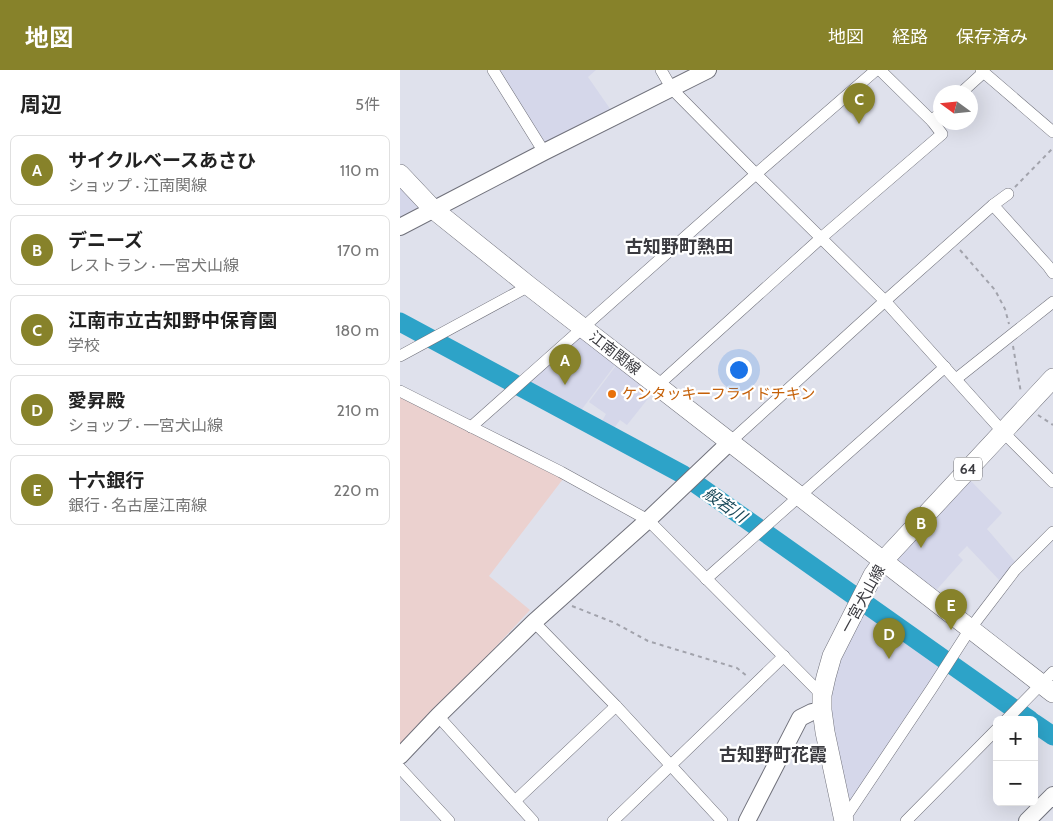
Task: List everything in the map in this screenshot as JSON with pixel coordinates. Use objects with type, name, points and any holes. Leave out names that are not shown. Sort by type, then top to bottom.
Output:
[{"type":"main road","name":"江南関線","points":[[400,174],[433,209],[582,328],[970,630],[1049,683]]},
{"type":"main road","name":"一宮犬山線","points":[[844,820],[825,732],[822,702],[832,656],[873,575],[883,561],[1053,378]]},
{"type":"street","points":[[493,70],[544,152]]},
{"type":"street","points":[[661,70],[672,89],[885,301],[1003,432],[1053,482]]},
{"type":"street","points":[[400,227],[708,70]]},
{"type":"street","points":[[471,427],[876,70]]},
{"type":"street","points":[[880,70],[933,114]]},
{"type":"street","points":[[969,85],[983,71],[1053,132]]},
{"type":"street","points":[[657,386],[821,238],[942,134],[941,130]]},
{"type":"street","points":[[400,756],[534,622],[648,520],[730,442],[885,301],[993,205],[1008,194]]},
{"type":"street","points":[[993,205],[1053,273]]},
{"type":"street","points":[[400,356],[529,286]]},
{"type":"street","points":[[956,379],[1053,302]]},
{"type":"street","points":[[706,579],[945,367]]},
{"type":"street","points":[[400,391],[561,472],[648,520],[784,656],[822,702],[812,712],[800,718],[747,821]]},
{"type":"street","points":[[844,820],[970,630],[1014,570],[1053,532]]},
{"type":"street","points":[[534,622],[616,706],[722,821]]},
{"type":"street","points":[[613,821],[784,656]]},
{"type":"street","points":[[1011,716],[1049,683]]},
{"type":"street","points":[[515,801],[616,706]]},
{"type":"street","points":[[438,716],[533,821]]},
{"type":"street","points":[[906,821],[993,734]]},
{"type":"street","points":[[400,768],[449,821]]},
{"type":"street","points":[[1027,821],[1053,795]]},
{"type":"path","points":[[1008,194],[1053,148]]},
{"type":"path","points":[[559,601],[615,623],[648,641],[737,668],[756,683]]},
{"type":"shaded area","points":[[498,70],[596,70],[588,77],[613,113],[545,147]]},
{"type":"shaded area","points":[[400,183],[429,209],[400,224]]},
{"type":"shaded area","points":[[582,333],[618,361],[579,413],[525,384]]},
{"type":"shaded area","points":[[618,363],[654,391],[627,425],[620,420],[611,432],[600,425],[606,414],[589,402]]},
{"type":"shaded area","points":[[400,396],[563,479],[489,576],[530,610],[400,750]]},
{"type":"shaded area","points":[[968,478],[1002,513],[987,529],[1017,564],[1002,583],[967,546],[958,555],[963,560],[932,595],[888,561]]},
{"type":"shaded area","points":[[861,604],[944,664],[845,808],[826,695]]},
{"type":"waterway","name":"般若川","points":[[400,322],[682,474],[1024,716]]},
{"type":"waterway","name":"般若川","points":[[1038,726],[1053,736]]},
{"type":"place","name":"江南市立古知野中保育園","points":[[859,124]]},
{"type":"place","name":"サイクルベースあさひ","points":[[565,385]]},
{"type":"place","name":"ケンタッキーフライドチキン","points":[[612,394]]},
{"type":"place","name":"デニーズ","points":[[921,548]]},
{"type":"place","name":"十六銀行","points":[[951,630]]},
{"type":"place","name":"愛昇殿","points":[[889,659]]},
{"type":"district","name":"古知野町熱田","points":[[679,247]]},
{"type":"district","name":"古知野町花霞","points":[[773,755]]}]
